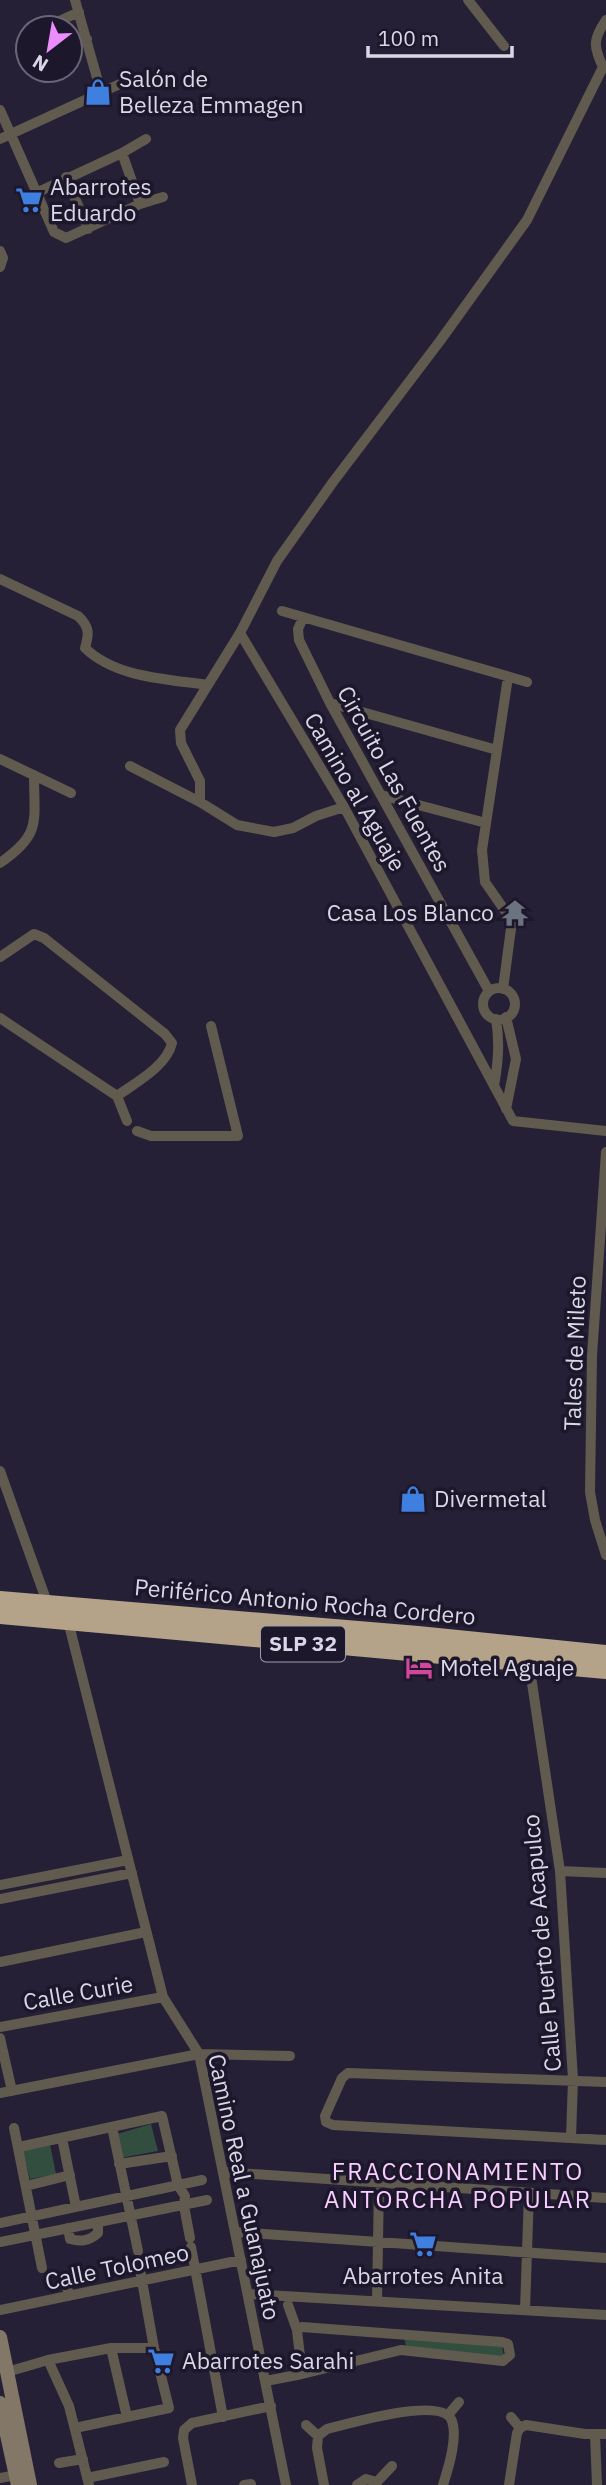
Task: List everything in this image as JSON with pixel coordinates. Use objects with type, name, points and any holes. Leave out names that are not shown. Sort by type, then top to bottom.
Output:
[{"type":"highway","name":"Periférico Antonio Rocha Cordero","points":[[0,1598],[24,1609],[68,1621],[606,1670]]},
{"type":"highway","name":"Periférico Antonio Rocha Cordero","points":[[0,1617],[48,1605],[418,1635],[606,1654]]},
{"type":"street","points":[[75,0],[101,92]]},
{"type":"street","points":[[468,0],[504,46]]},
{"type":"street","points":[[75,14],[79,12]]},
{"type":"street","points":[[200,802],[200,781],[181,743],[180,730],[240,633],[277,561],[332,482],[440,341],[527,220],[605,67],[597,55],[595,37],[606,20]]},
{"type":"street","points":[[84,40],[88,39]]},
{"type":"street","points":[[0,139],[122,83]]},
{"type":"street","points":[[0,110],[54,232],[60,236],[66,238],[140,204],[163,197]]},
{"type":"street","points":[[36,193],[146,139]]},
{"type":"street","points":[[122,153],[140,204]]},
{"type":"street","points":[[66,177],[88,229]]},
{"type":"street","points":[[0,251],[3,258],[0,267]]},
{"type":"street","points":[[0,579],[79,616],[87,624],[89,634],[85,648],[97,660],[123,670],[208,685]]},
{"type":"street","points":[[282,611],[527,682]]},
{"type":"street","name":"Circuito Las Fuentes","points":[[303,618],[298,629],[299,640],[330,703],[489,991]]},
{"type":"street","name":"Camino al Aguaje","points":[[240,633],[344,807],[513,1121],[606,1131]]},
{"type":"street","name":"Circuito Las Fuentes","points":[[503,989],[512,922],[485,882],[482,850],[508,677]]},
{"type":"street","points":[[330,703],[497,750]]},
{"type":"street","points":[[2,762],[71,793]]},
{"type":"street","points":[[130,766],[200,802],[237,825],[274,832],[293,828],[316,816],[344,807]]},
{"type":"street","points":[[0,863],[17,851],[34,829],[34,775]]},
{"type":"street","points":[[381,795],[486,823]]},
{"type":"street","points":[[0,957],[34,934],[44,938],[165,1034],[172,1043],[170,1054],[117,1096]]},
{"type":"street","points":[[494,1086],[499,1059],[501,1018],[514,1005],[512,995],[503,989],[489,991],[483,1005],[487,1014],[501,1018]]},
{"type":"street","points":[[0,1018],[117,1096],[127,1121]]},
{"type":"street","points":[[501,1018],[516,1059],[506,1109]]},
{"type":"street","points":[[136,1131],[151,1136],[237,1136],[211,1026]]},
{"type":"street","points":[[499,1059],[516,1059]]},
{"type":"street","name":"Tales de Mileto","points":[[606,1152],[592,1356],[590,1492],[606,1555]]},
{"type":"street","points":[[0,1471],[48,1605]]},
{"type":"street","name":"Camino Real a Guanajuato","points":[[68,1621],[163,1997],[199,2054],[286,2485]]},
{"type":"street","name":"Calle Puerto de Acapulco","points":[[529,1663],[560,1871],[573,2079],[571,2138]]},
{"type":"street","points":[[0,1885],[128,1860]]},
{"type":"street","points":[[560,1871],[606,1873]]},
{"type":"street","points":[[0,1899],[132,1873]]},
{"type":"street","points":[[0,1962],[146,1932]]},
{"type":"street","name":"Calle Curie","points":[[0,2027],[163,1997]]},
{"type":"street","points":[[0,2038],[12,2091]]},
{"type":"street","points":[[0,2093],[199,2054],[290,2056]]},
{"type":"street","points":[[606,2082],[348,2073],[342,2078],[325,2116],[326,2122],[333,2125],[606,2140]]},
{"type":"street","points":[[19,2147],[162,2116],[178,2185],[185,2196],[184,2206],[223,2417]]},
{"type":"street","points":[[112,2127],[138,2251]]},
{"type":"street","points":[[14,2128],[42,2268]]},
{"type":"street","points":[[62,2138],[76,2207]]},
{"type":"street","points":[[119,2164],[172,2156]]},
{"type":"street","points":[[224,2172],[606,2199]]},
{"type":"street","points":[[26,2186],[70,2175]]},
{"type":"street","points":[[0,2222],[202,2180]]},
{"type":"street","points":[[377,2300],[379,2183]]},
{"type":"street","points":[[525,2310],[529,2193]]},
{"type":"street","points":[[0,2242],[207,2200]]},
{"type":"street","points":[[68,2228],[70,2239],[79,2241],[92,2238],[97,2233],[98,2222]]},
{"type":"street","points":[[236,2232],[606,2258]]},
{"type":"street","name":"Calle Tolomeo","points":[[0,2310],[241,2260]]},
{"type":"street","points":[[75,2428],[169,2408],[154,2348],[139,2264]]},
{"type":"street","points":[[65,2277],[69,2296]]},
{"type":"street","points":[[248,2294],[606,2315]]},
{"type":"street","points":[[288,2305],[297,2330],[302,2374]]},
{"type":"street","points":[[265,2381],[401,2350],[503,2361],[510,2355],[508,2344],[502,2342],[302,2327],[297,2330]]},
{"type":"street","points":[[401,2335],[401,2350]]},
{"type":"street","points":[[0,2337],[30,2485]]},
{"type":"street","points":[[7,2372],[48,2360],[111,2348],[154,2348]]},
{"type":"street","points":[[111,2348],[127,2417]]},
{"type":"street","points":[[48,2360],[69,2406],[88,2481],[164,2462]]},
{"type":"street","points":[[448,2415],[459,2402]]},
{"type":"street","points":[[0,2403],[17,2480],[0,2478]]},
{"type":"street","points":[[192,2485],[183,2438],[184,2430],[192,2423],[271,2406]]},
{"type":"street","points":[[324,2485],[317,2448],[318,2436],[327,2429],[411,2410],[440,2411],[453,2421],[452,2459],[443,2485]]},
{"type":"street","points":[[511,2417],[520,2428]]},
{"type":"street","points":[[306,2425],[318,2436]]},
{"type":"street","points":[[509,2485],[516,2433],[520,2428],[527,2425],[595,2435],[606,2434]]},
{"type":"street","points":[[595,2435],[597,2485]]},
{"type":"street","points":[[60,2463],[83,2459]]},
{"type":"street","points":[[356,2485],[366,2479],[376,2484],[392,2466]]},
{"type":"green space","points":[[151,2124],[158,2151],[120,2158],[114,2135]]},
{"type":"green space","points":[[50,2144],[56,2174],[30,2179],[23,2151]]},
{"type":"green space","points":[[404,2338],[502,2344],[504,2358],[406,2346]]},
{"type":"place","name":"Salón de Belleza Emmagen","points":[[98,92]]},
{"type":"place","name":"Abarrotes Eduardo","points":[[29,200]]},
{"type":"place","name":"Casa Los Blanco","points":[[515,913]]},
{"type":"place","name":"Divermetal","points":[[413,1499]]},
{"type":"place","name":"Motel Aguaje","points":[[419,1668]]},
{"type":"place","name":"Abarrotes Anita","points":[[423,2244]]},
{"type":"place","name":"Abarrotes Sarahi","points":[[161,2361]]},
{"type":"district","name":"FRACCIONAMIENTO ANTORCHA POPULAR","points":[[458,2186]]}]
